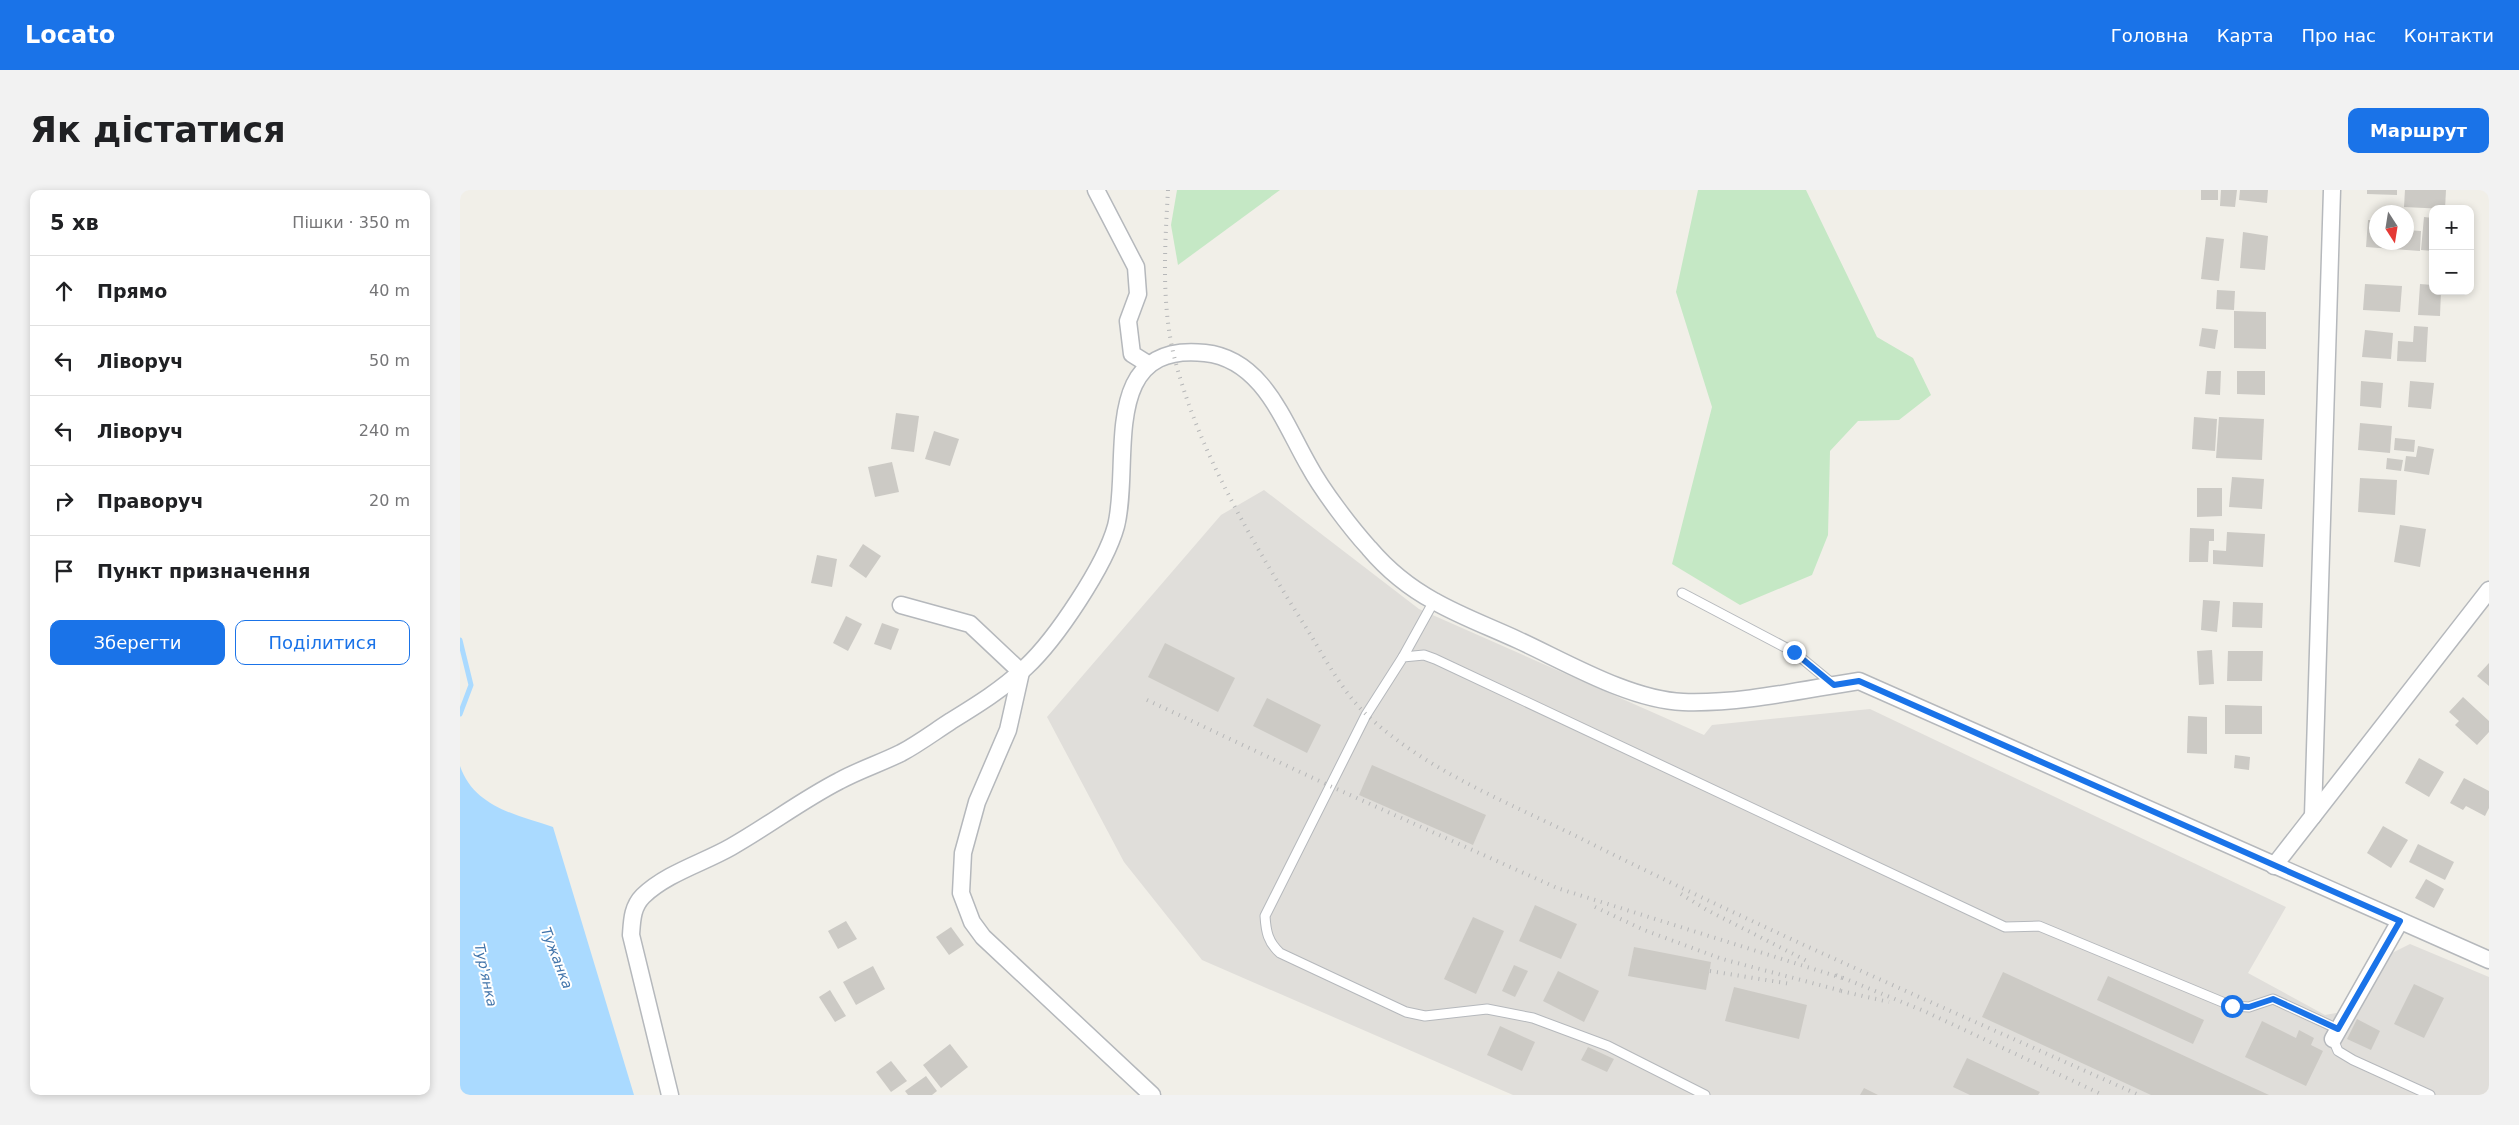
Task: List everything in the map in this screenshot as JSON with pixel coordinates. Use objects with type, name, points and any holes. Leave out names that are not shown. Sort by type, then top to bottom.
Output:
[{"type":"street","points":[[1096,190],[1136,267],[1138,294],[1128,321],[1129,341],[1132,354],[1148,364]]},
{"type":"street","points":[[2313,816],[2332,190]]},
{"type":"street","points":[[670,1095],[630,935],[632,915],[640,899],[664,881],[728,848],[839,781],[904,752],[992,694],[1021,672],[1044,650],[1106,553],[1116,525],[1121,496],[1122,427],[1127,400],[1148,364],[1173,353],[1208,353],[1233,362],[1258,381],[1277,404],[1311,470],[1369,549],[1401,579],[1434,601],[1639,695],[1681,702],[1747,698],[1859,681],[2489,960]]},
{"type":"street","points":[[2274,866],[2489,590]]},
{"type":"street","points":[[901,605],[970,624],[1021,672]]},
{"type":"street","points":[[1021,672],[1008,730],[977,802],[963,853],[961,893],[972,922],[982,937],[1152,1095]]},
{"type":"street","points":[[2336,1034],[2400,921]]},
{"type":"lane","points":[[1682,593],[1794,652],[1834,685]]},
{"type":"lane","points":[[1434,601],[1403,657],[1366,715],[1265,916],[1266,930],[1271,944],[1280,953],[1406,1012],[1425,1016],[1487,1009],[1533,1018],[1608,1046],[1705,1095]]},
{"type":"lane","points":[[1403,657],[1424,654],[2005,927],[2039,926],[2232,1006],[2249,1007],[2273,999],[2336,1034],[2338,1051],[2353,1060],[2430,1095]]},
{"type":"shaded area","points":[[1264,490],[1419,609],[1704,735],[1712,725],[1870,709],[2286,907],[2248,973],[2325,1015],[2336,1013],[2352,1019],[2388,955],[2410,944],[2489,977],[2489,1095],[1513,1095],[1202,960],[1124,862],[1047,717],[1221,515]]},
{"type":"green space","points":[[1177,190],[1280,190],[1178,265],[1171,225]]},
{"type":"green space","points":[[1698,190],[1806,190],[1877,337],[1913,358],[1931,395],[1899,420],[1858,421],[1830,451],[1828,535],[1812,575],[1740,605],[1672,564],[1712,407],[1676,292]]},
{"type":"water","name":"Тужанка","points":[[460,766],[475,791],[486,800],[511,813],[553,827],[634,1095],[460,1095]]},
{"type":"building","points":[[2201,190],[2218,190],[2218,200],[2201,200]]},
{"type":"building","points":[[2221,190],[2237,190],[2235,207],[2220,206]]},
{"type":"building","points":[[2240,190],[2268,190],[2267,203],[2239,200]]},
{"type":"building","points":[[2367,190],[2397,190],[2397,195],[2367,194]]},
{"type":"building","points":[[2405,190],[2446,190],[2445,205],[2429,205],[2429,208],[2404,205]]},
{"type":"building","points":[[2424,217],[2429,218],[2429,251],[2421,250]]},
{"type":"building","points":[[2368,220],[2369,220],[2369,247],[2366,247]]},
{"type":"building","points":[[2414,231],[2421,231],[2420,251],[2406,250],[2414,250]]},
{"type":"building","points":[[2243,232],[2268,236],[2265,270],[2240,268]]},
{"type":"building","points":[[2206,237],[2224,239],[2219,281],[2201,279]]},
{"type":"building","points":[[2365,284],[2402,286],[2400,312],[2363,310]]},
{"type":"building","points":[[2420,284],[2429,285],[2429,295],[2441,295],[2440,316],[2418,315]]},
{"type":"building","points":[[2217,290],[2235,291],[2234,310],[2216,309]]},
{"type":"building","points":[[2234,311],[2266,312],[2266,349],[2234,348]]},
{"type":"building","points":[[2414,326],[2428,327],[2426,362],[2397,361],[2398,341],[2413,342]]},
{"type":"building","points":[[2202,328],[2218,330],[2215,349],[2199,346]]},
{"type":"building","points":[[2365,330],[2393,333],[2391,359],[2362,357]]},
{"type":"building","points":[[2207,371],[2221,371],[2220,395],[2205,394]]},
{"type":"building","points":[[2237,371],[2265,371],[2265,395],[2237,394]]},
{"type":"building","points":[[2361,381],[2383,383],[2381,408],[2360,406]]},
{"type":"building","points":[[2410,381],[2434,383],[2431,409],[2408,407]]},
{"type":"building","points":[[896,413],[919,416],[914,452],[891,449]]},
{"type":"building","points":[[2194,417],[2217,419],[2215,451],[2192,449]]},
{"type":"building","points":[[2219,417],[2264,419],[2262,460],[2216,458]]},
{"type":"building","points":[[2360,423],[2392,426],[2390,453],[2358,450]]},
{"type":"building","points":[[934,431],[959,439],[950,466],[925,459]]},
{"type":"building","points":[[2395,438],[2415,440],[2414,452],[2394,450]]},
{"type":"building","points":[[2418,446],[2434,449],[2429,475],[2404,471],[2406,456],[2416,457]]},
{"type":"building","points":[[2387,458],[2403,460],[2401,471],[2386,469]]},
{"type":"building","points":[[892,462],[899,492],[875,497],[868,467]]},
{"type":"building","points":[[2232,477],[2264,479],[2262,509],[2229,507]]},
{"type":"building","points":[[2360,478],[2397,480],[2395,515],[2358,512]]},
{"type":"building","points":[[2197,488],[2222,488],[2222,516],[2197,517]]},
{"type":"building","points":[[2400,525],[2426,529],[2420,567],[2394,562]]},
{"type":"building","points":[[2190,528],[2214,529],[2214,541],[2209,541],[2208,562],[2189,562]]},
{"type":"building","points":[[2227,532],[2265,534],[2263,567],[2213,564],[2213,550],[2226,551]]},
{"type":"building","points":[[863,544],[881,556],[866,578],[849,566]]},
{"type":"building","points":[[817,555],[837,559],[832,587],[811,583]]},
{"type":"building","points":[[2203,600],[2220,601],[2217,632],[2201,630]]},
{"type":"building","points":[[2233,602],[2263,603],[2262,628],[2232,627]]},
{"type":"building","points":[[846,616],[862,624],[848,651],[833,643]]},
{"type":"building","points":[[882,623],[899,629],[891,650],[874,644]]},
{"type":"building","points":[[1165,643],[1235,678],[1218,712],[1148,677]]},
{"type":"building","points":[[2212,650],[2214,684],[2199,685],[2197,651]]},
{"type":"building","points":[[2228,651],[2263,651],[2262,681],[2227,681]]},
{"type":"building","points":[[2489,663],[2489,686],[2477,676]]},
{"type":"building","points":[[2463,697],[2489,721],[2489,732],[2477,745],[2455,725],[2459,721],[2449,712]]},
{"type":"building","points":[[1267,698],[1321,725],[1307,753],[1253,726]]},
{"type":"building","points":[[2225,705],[2262,706],[2262,734],[2225,734]]},
{"type":"building","points":[[2188,716],[2207,717],[2207,754],[2187,753]]},
{"type":"building","points":[[2235,755],[2250,757],[2249,770],[2234,768]]},
{"type":"building","points":[[2419,758],[2444,772],[2429,797],[2405,783]]},
{"type":"building","points":[[1372,765],[1486,815],[1473,845],[1359,795]]},
{"type":"building","points":[[2464,778],[2489,791],[2489,808],[2485,816],[2466,806],[2463,810],[2450,803]]},
{"type":"building","points":[[2383,826],[2408,840],[2391,868],[2367,853]]},
{"type":"building","points":[[2418,844],[2454,862],[2445,880],[2409,862]]},
{"type":"building","points":[[2426,879],[2444,889],[2434,908],[2415,898]]},
{"type":"building","points":[[1535,905],[1577,924],[1561,959],[1519,941]]},
{"type":"building","points":[[1473,917],[1504,931],[1476,994],[1444,979]]},
{"type":"building","points":[[846,921],[857,939],[838,949],[828,931]]},
{"type":"building","points":[[951,927],[964,945],[949,955],[936,937]]},
{"type":"building","points":[[1634,947],[1711,962],[1706,990],[1628,976]]},
{"type":"building","points":[[1514,965],[1528,971],[1515,997],[1502,991]]},
{"type":"building","points":[[873,966],[885,989],[856,1005],[843,982]]},
{"type":"building","points":[[1558,971],[1599,991],[1584,1022],[1543,1001]]},
{"type":"building","points":[[2003,972],[2269,1095],[2151,1095],[1982,1017]]},
{"type":"building","points":[[2108,976],[2204,1020],[2193,1044],[2097,1000]]},
{"type":"building","points":[[2414,984],[2444,998],[2424,1038],[2394,1024]]},
{"type":"building","points":[[1734,987],[1807,1005],[1799,1039],[1725,1021]]},
{"type":"building","points":[[830,990],[846,1016],[835,1022],[819,997]]},
{"type":"building","points":[[2357,1019],[2380,1031],[2371,1050],[2347,1039]]},
{"type":"building","points":[[2262,1021],[2296,1038],[2299,1030],[2314,1038],[2311,1045],[2323,1051],[2306,1086],[2245,1057]]},
{"type":"building","points":[[1500,1026],[1535,1042],[1522,1071],[1487,1055]]},
{"type":"building","points":[[950,1044],[968,1067],[941,1088],[923,1065]]},
{"type":"building","points":[[1588,1047],[1614,1059],[1607,1072],[1581,1060]]},
{"type":"building","points":[[1967,1058],[2040,1092],[2038,1095],[1970,1095],[1953,1087]]},
{"type":"building","points":[[891,1061],[907,1081],[891,1092],[876,1072]]},
{"type":"building","points":[[926,1076],[937,1091],[932,1095],[908,1095],[905,1091]]},
{"type":"building","points":[[1864,1088],[1878,1095],[1860,1095]]},
{"type":"waterway","name":"Тур'янка","points":[[460,640],[471,685],[460,714]]},
{"type":"railway","points":[[1168,190],[1165,273],[1167,315],[1174,356],[1198,429],[1231,500],[1269,568],[1336,677],[1351,698],[1368,716],[1391,736],[1442,770],[1497,799],[1788,938],[2139,1095]]},
{"type":"railway","points":[[1147,700],[1330,786],[1557,888],[1842,978]]},
{"type":"railway","points":[[1681,894],[1707,910],[1807,961]]},
{"type":"railway","points":[[1595,907],[1644,930],[1722,959],[1846,992]]},
{"type":"railway","points":[[1710,971],[1791,984]]},
{"type":"railway","points":[[1836,975],[1924,1011],[2103,1095]]},
{"type":"railway","points":[[1841,991],[1889,1002]]},
{"type":"route","points":[[1794,652],[1834,685],[1859,681],[2400,921],[2338,1029],[2273,999],[2249,1007],[2232,1006]]}]
